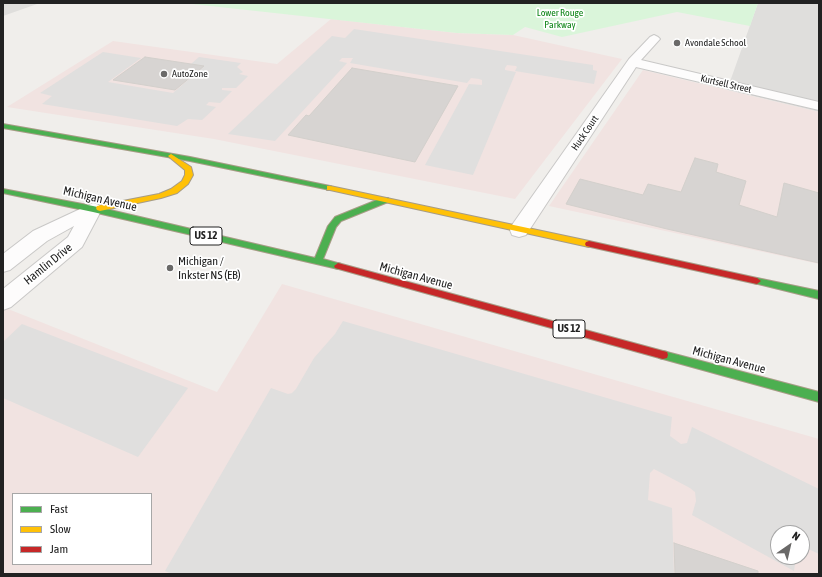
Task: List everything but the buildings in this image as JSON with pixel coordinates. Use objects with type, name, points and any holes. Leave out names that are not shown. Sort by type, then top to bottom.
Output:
[{"type":"main road","points":[[3,126],[171,156],[385,200],[819,295]]},
{"type":"main road","points":[[93,209],[161,196],[174,191],[185,182],[189,175],[188,169],[171,156]]},
{"type":"main road","name":"Michigan Avenue","points":[[3,191],[93,209],[318,261],[819,397]]},
{"type":"main road","points":[[318,261],[332,226],[338,219],[385,200]]},
{"type":"street","name":"Huck Court","points":[[519,230],[633,62],[654,39]]},
{"type":"street","name":"Kurtsell Street","points":[[633,62],[819,106]]},
{"type":"street","name":"Hamlin Drive","points":[[3,265],[40,236],[93,209]]},
{"type":"street","name":"Hamlin Drive","points":[[3,301],[75,242],[93,209]]},
{"type":"shaded area","points":[[3,3],[40,3],[3,16]]},
{"type":"shaded area","points":[[758,3],[819,3],[819,112],[727,90]]},
{"type":"shaded area","points":[[331,19],[457,33],[513,35],[622,59],[515,199],[214,139],[7,107],[113,41],[277,64]]},
{"type":"shaded area","points":[[354,29],[593,65],[593,70],[597,71],[594,84],[515,71],[516,66],[507,65],[505,70],[516,72],[473,175],[425,165],[469,84],[482,85],[482,80],[479,79],[471,78],[467,83],[350,63],[353,58],[342,58],[339,61],[347,63],[275,141],[228,134],[332,36],[345,38]]},
{"type":"shaded area","points":[[103,52],[141,58],[108,82],[173,93],[204,66],[191,64],[199,57],[241,63],[237,67],[243,72],[239,74],[248,76],[236,88],[222,88],[222,90],[232,91],[220,103],[209,102],[206,105],[216,107],[202,120],[188,119],[177,126],[42,104],[52,96],[40,93]]},
{"type":"shaded area","points":[[643,70],[819,112],[819,264],[549,206]]},
{"type":"shaded area","points":[[282,284],[819,439],[819,574],[3,574],[3,307],[217,392]]},
{"type":"shaded area","points":[[343,321],[672,417],[670,436],[681,444],[687,443],[692,427],[819,489],[819,554],[810,550],[810,525],[770,525],[770,558],[692,515],[696,501],[695,492],[654,469],[650,473],[648,500],[672,508],[674,574],[172,574],[165,571],[271,388],[288,394],[292,393],[296,389],[314,358],[335,334]]},
{"type":"shaded area","points":[[22,324],[188,388],[138,457],[3,398],[3,342]]},
{"type":"shaded area","points":[[783,565],[795,565],[794,571]]},
{"type":"green space","name":"Lower Rouge Parkway","points":[[183,3],[758,3],[750,26],[677,12],[562,37],[525,27],[513,35],[457,33]]},
{"type":"traffic: fast","points":[[3,126],[190,159],[330,188]]},
{"type":"traffic: fast","points":[[3,191],[93,209],[338,266]]},
{"type":"traffic: fast","points":[[318,261],[332,226],[338,219],[385,200]]},
{"type":"traffic: fast","points":[[757,281],[819,295]]},
{"type":"traffic: fast","points":[[663,355],[819,397]]},
{"type":"traffic: slow","points":[[100,208],[161,196],[174,191],[185,182],[189,175],[188,169],[171,156]]},
{"type":"traffic: slow","points":[[330,188],[589,244]]},
{"type":"traffic: jam","points":[[589,244],[757,281]]},
{"type":"traffic: jam","points":[[338,266],[663,355]]},
{"type":"place","name":"Avondale School","points":[[677,43]]},
{"type":"place","name":"AutoZone","points":[[164,74]]},
{"type":"place","name":"Michigan / Inkster NS (EB)","points":[[170,268]]}]
